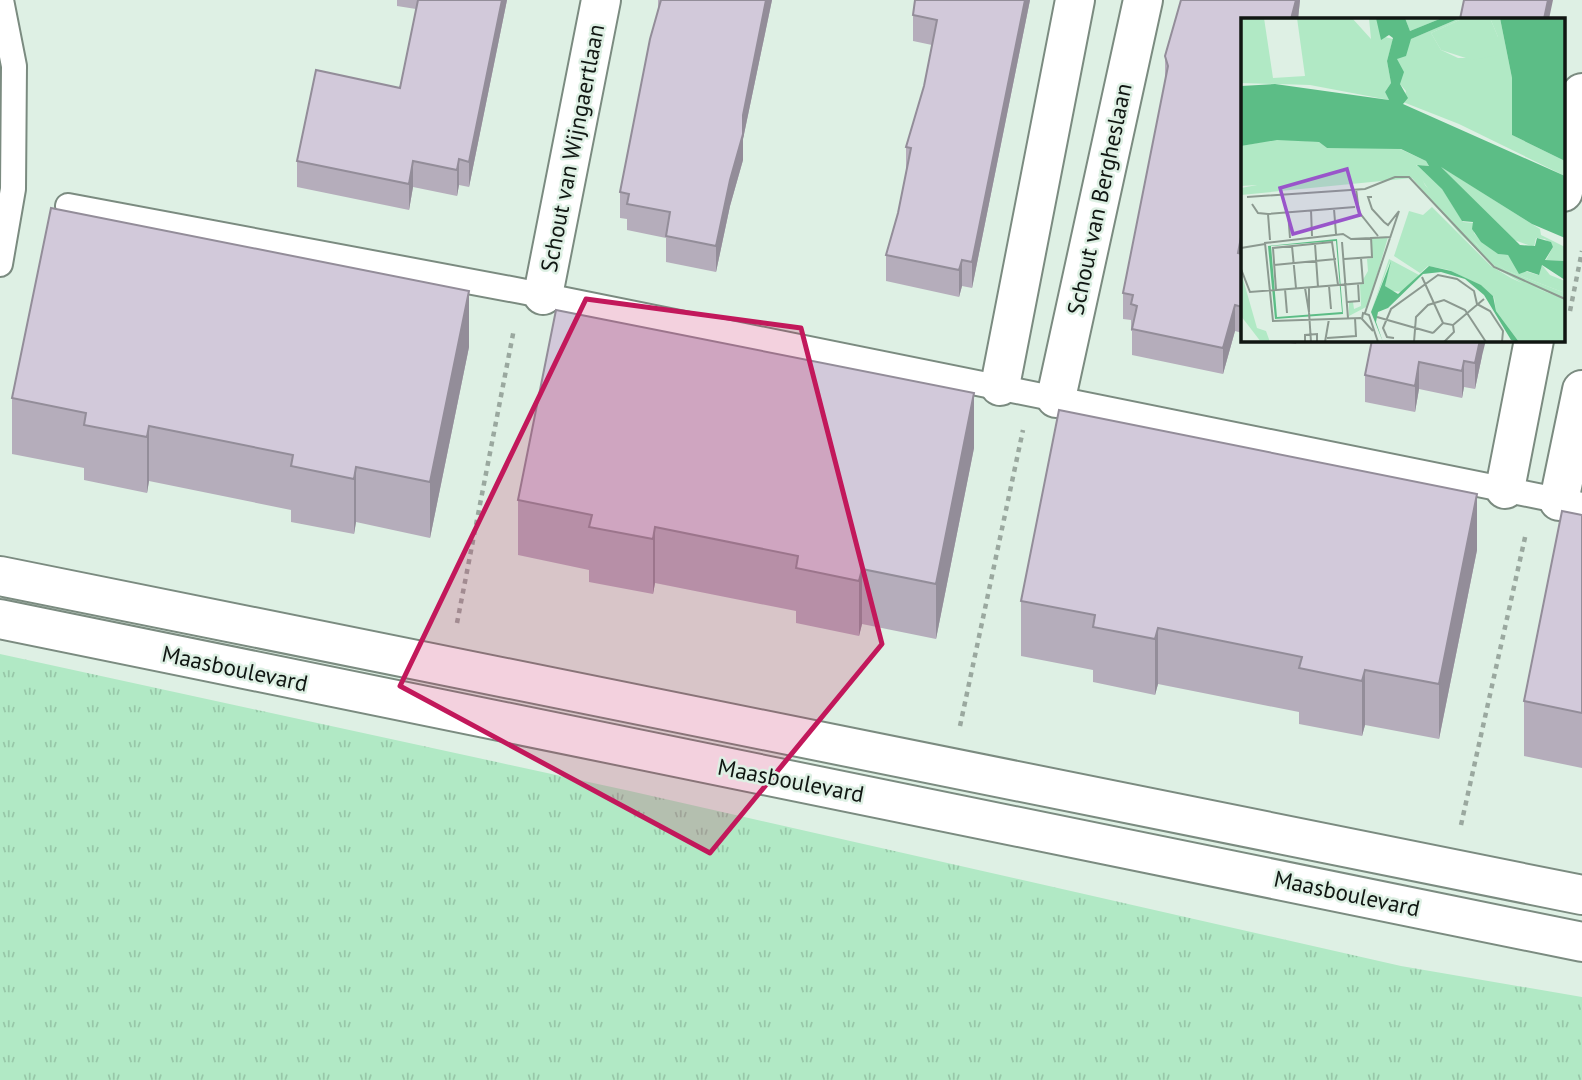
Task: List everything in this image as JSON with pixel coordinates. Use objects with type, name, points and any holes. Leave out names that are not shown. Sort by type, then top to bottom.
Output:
[{"type":"street","name":"Schout van Wijngaertlaan","points":[[532,293],[601,0]]},
{"type":"street","points":[[1000,386],[1075,0]]},
{"type":"street","name":"Schout van Bergheslaan","points":[[1056,398],[1143,0]]},
{"type":"street","points":[[1564,187],[1582,93]]},
{"type":"street","points":[[1534,341],[1545,498]]},
{"type":"street","points":[[1545,498],[1582,390]]},
{"type":"street","name":"Maasboulevard","points":[[0,576],[1582,895]]},
{"type":"street","name":"Maasboulevard","points":[[0,619],[1582,942]]},
{"type":"lane","points":[[0,264],[13,189],[15,66],[1,0]]},
{"type":"lane","points":[[68,206],[532,293],[1545,498]]},
{"type":"path","points":[[1569,318],[1582,251]]},
{"type":"path","points":[[448,667],[532,293]]},
{"type":"path","points":[[1452,869],[1545,498]]},
{"type":"highlighted area","points":[[586,299],[801,328],[882,644],[710,853],[400,686]]},
{"type":"green space","points":[[0,654],[630,791],[1401,966],[1582,997],[1582,1080],[0,1080]]},
{"type":"building","points":[[418,0],[502,0],[469,162],[459,159],[457,170],[413,161],[409,184],[297,161],[316,70],[400,88]]},
{"type":"building","points":[[661,0],[766,0],[743,115],[743,134],[716,246],[666,236],[670,212],[627,204],[629,194],[620,192],[650,39]]},
{"type":"building","points":[[915,0],[1025,0],[972,262],[962,260],[959,270],[886,255],[898,213],[911,148],[906,147],[924,86],[937,20],[913,15]]},
{"type":"building","points":[[1181,0],[1296,0],[1291,18],[1241,18],[1241,237],[1238,253],[1241,254],[1241,307],[1235,305],[1223,348],[1132,329],[1137,306],[1131,304],[1133,295],[1123,293],[1168,66],[1165,56]]},
{"type":"building","points":[[1464,0],[1548,0],[1544,18],[1460,18]]},
{"type":"building","points":[[51,208],[469,291],[430,482],[356,467],[354,479],[291,466],[293,455],[149,426],[147,437],[84,425],[86,413],[12,398]]},
{"type":"building","points":[[556,310],[974,393],[936,584],[862,569],[859,581],[796,568],[798,556],[655,527],[653,539],[589,527],[592,515],[518,500]]},
{"type":"building","points":[[1372,341],[1480,341],[1475,363],[1464,361],[1462,371],[1419,362],[1415,386],[1365,375]]},
{"type":"building","points":[[1059,410],[1477,494],[1439,684],[1365,670],[1362,681],[1299,668],[1302,657],[1158,628],[1155,639],[1093,627],[1095,615],[1021,601]]},
{"type":"building","points":[[1562,511],[1582,515],[1582,713],[1524,701]]}]
